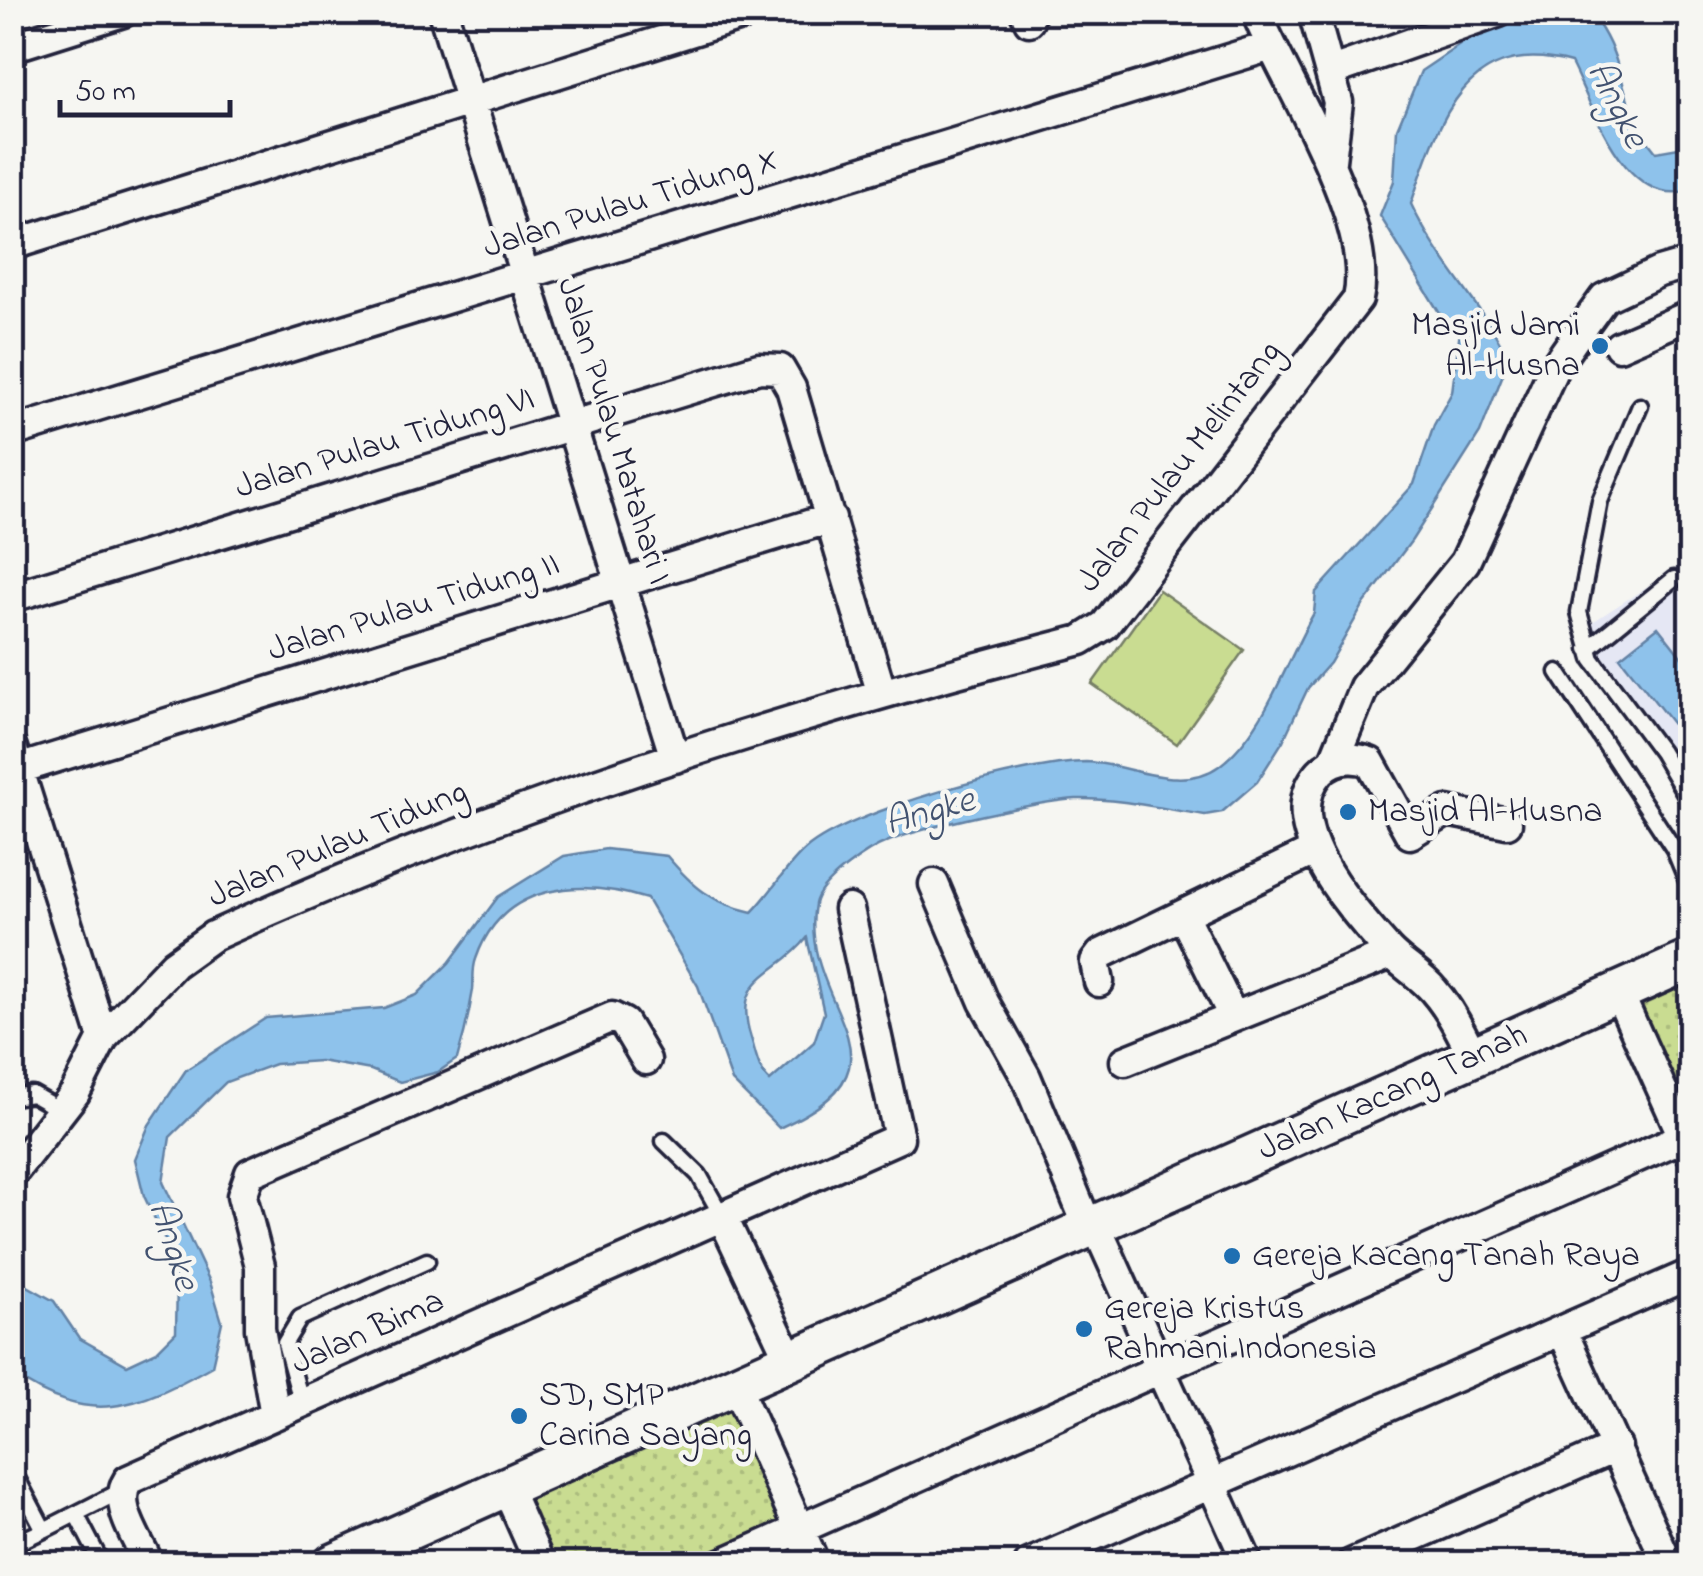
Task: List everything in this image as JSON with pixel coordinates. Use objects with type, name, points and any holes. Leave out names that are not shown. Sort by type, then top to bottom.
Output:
[{"type":"street","points":[[12,47],[123,12]]},
{"type":"street","name":"Jalan Pulau Matahari I","points":[[443,12],[675,758]]},
{"type":"street","points":[[12,245],[752,12]]},
{"type":"street","name":"Jalan Pulau Melintang","points":[[675,758],[880,691],[1080,640],[1106,625],[1358,299],[1361,262],[1330,163],[1256,12]]},
{"type":"street","points":[[1313,12],[1338,102],[1330,163]]},
{"type":"street","points":[[1332,71],[1498,12]]},
{"type":"street","name":"Jalan Pulau Tidung X","points":[[12,432],[1270,46]]},
{"type":"street","points":[[1306,112],[1324,113],[1338,102]]},
{"type":"street","points":[[1473,1057],[1436,993],[1391,954],[1312,852],[1304,828],[1306,810],[1316,777],[1333,762],[1364,687],[1465,562],[1554,368],[1604,298],[1659,272],[1690,263]]},
{"type":"street","points":[[1619,346],[1690,316]]},
{"type":"street","name":"Jalan Pulau Tidung VI","points":[[12,598],[759,368],[780,369],[792,388],[832,518]]},
{"type":"street","points":[[832,518],[880,691]]},
{"type":"street","name":"Jalan Pulau Tidung II","points":[[15,763],[832,518]]},
{"type":"street","name":"Jalan Pulau Tidung","points":[[12,1174],[63,1112],[103,1038],[174,964],[213,936],[406,855],[675,758]]},
{"type":"street","points":[[1333,762],[1370,762],[1410,834],[1447,810],[1506,823]]},
{"type":"street","points":[[15,763],[103,1038]]},
{"type":"street","points":[[1099,982],[1096,958],[1312,852]]},
{"type":"street","points":[[934,884],[991,1016],[1026,1077],[1248,1564]]},
{"type":"street","name":"Jalan Bima","points":[[121,1491],[128,1480],[900,1138],[849,909]]},
{"type":"street","points":[[1183,915],[1233,1016]]},
{"type":"street","points":[[1125,1061],[1391,954]]},
{"type":"street","name":"Jalan Kacang Tanah","points":[[333,1564],[1690,960]]},
{"type":"street","points":[[721,1564],[1160,1369],[1687,1145],[1618,992]]},
{"type":"street","points":[[275,1415],[260,1329],[260,1266],[242,1196],[250,1173],[612,1016],[624,1023],[646,1060]]},
{"type":"street","points":[[723,1218],[790,1360]]},
{"type":"street","points":[[1029,1564],[1690,1274]]},
{"type":"street","points":[[1562,1330],[1668,1564]]},
{"type":"street","points":[[735,1384],[815,1564]]},
{"type":"street","points":[[1352,1564],[1617,1447]]},
{"type":"street","points":[[506,1488],[540,1564]]},
{"type":"street","points":[[121,1491],[122,1505],[149,1564]]},
{"type":"lane","points":[[1640,406],[1600,501],[1580,612],[1588,649],[1690,802]]},
{"type":"lane","points":[[1588,649],[1674,579]]},
{"type":"lane","points":[[1558,672],[1674,849],[1690,888]]},
{"type":"lane","points":[[12,1097],[32,1094],[63,1112]]},
{"type":"lane","points":[[664,1142],[700,1175],[723,1218]]},
{"type":"lane","points":[[302,1404],[285,1344],[300,1318],[427,1262]]},
{"type":"lane","points":[[12,1469],[44,1530]]},
{"type":"lane","points":[[12,1545],[121,1491]]},
{"type":"lane","points":[[76,1514],[102,1564]]},
{"type":"shaded area","points":[[1690,559],[1690,807],[1577,632]]},
{"type":"green space","points":[[1159,590],[1244,650],[1177,744],[1092,684]]},
{"type":"green space","points":[[1690,983],[1690,1126],[1642,1005]]},
{"type":"green space","points":[[735,1404],[790,1526],[706,1563],[549,1563],[520,1500]]},
{"type":"water","name":"Angke","points":[[1561,16],[1597,22],[1614,55],[1635,118],[1656,152],[1690,146],[1690,190],[1667,192],[1647,185],[1630,170],[1602,128],[1571,63],[1535,57],[1505,61],[1481,74],[1461,92],[1432,144],[1411,204],[1509,359],[1480,433],[1412,540],[1364,604],[1330,663],[1308,688],[1283,741],[1257,782],[1222,812],[1205,815],[1108,800],[1059,801],[928,829],[889,841],[857,859],[825,886],[815,904],[814,941],[850,1056],[844,1080],[822,1104],[779,1128],[732,1081],[698,986],[647,899],[622,892],[571,888],[524,901],[504,914],[488,933],[475,963],[457,1059],[438,1072],[400,1082],[371,1070],[320,1061],[275,1064],[226,1082],[170,1137],[163,1182],[210,1282],[222,1322],[212,1366],[160,1393],[112,1406],[65,1401],[13,1374],[13,1278],[54,1301],[79,1338],[127,1365],[157,1351],[176,1332],[177,1281],[165,1240],[144,1196],[135,1159],[149,1125],[186,1070],[266,1018],[384,1008],[417,995],[449,963],[498,897],[564,856],[606,849],[667,856],[704,892],[752,912],[792,863],[828,834],[940,791],[1023,770],[1086,762],[1153,775],[1188,777],[1204,774],[1235,752],[1273,695],[1314,613],[1316,592],[1414,484],[1434,425],[1452,392],[1460,331],[1445,322],[1380,216],[1394,181],[1397,129],[1421,71],[1479,32],[1523,18]],"holes":[[[807,938],[824,1013],[814,1042],[770,1081],[760,1067],[751,1038],[747,1001],[760,979]]]},
{"type":"water","points":[[1658,627],[1690,668],[1690,746],[1620,657]]},
{"type":"place","name":"Masjid Jami Al-Husna","points":[[1600,346]]},
{"type":"place","name":"Masjid Al-Husna","points":[[1348,812]]},
{"type":"place","name":"Gereja Kacang Tanah Raya","points":[[1232,1256]]},
{"type":"place","name":"Gereja Kristus Rahmani Indonesia","points":[[1084,1329]]},
{"type":"place","name":"SD, SMP Carina Sayang","points":[[519,1416]]}]
